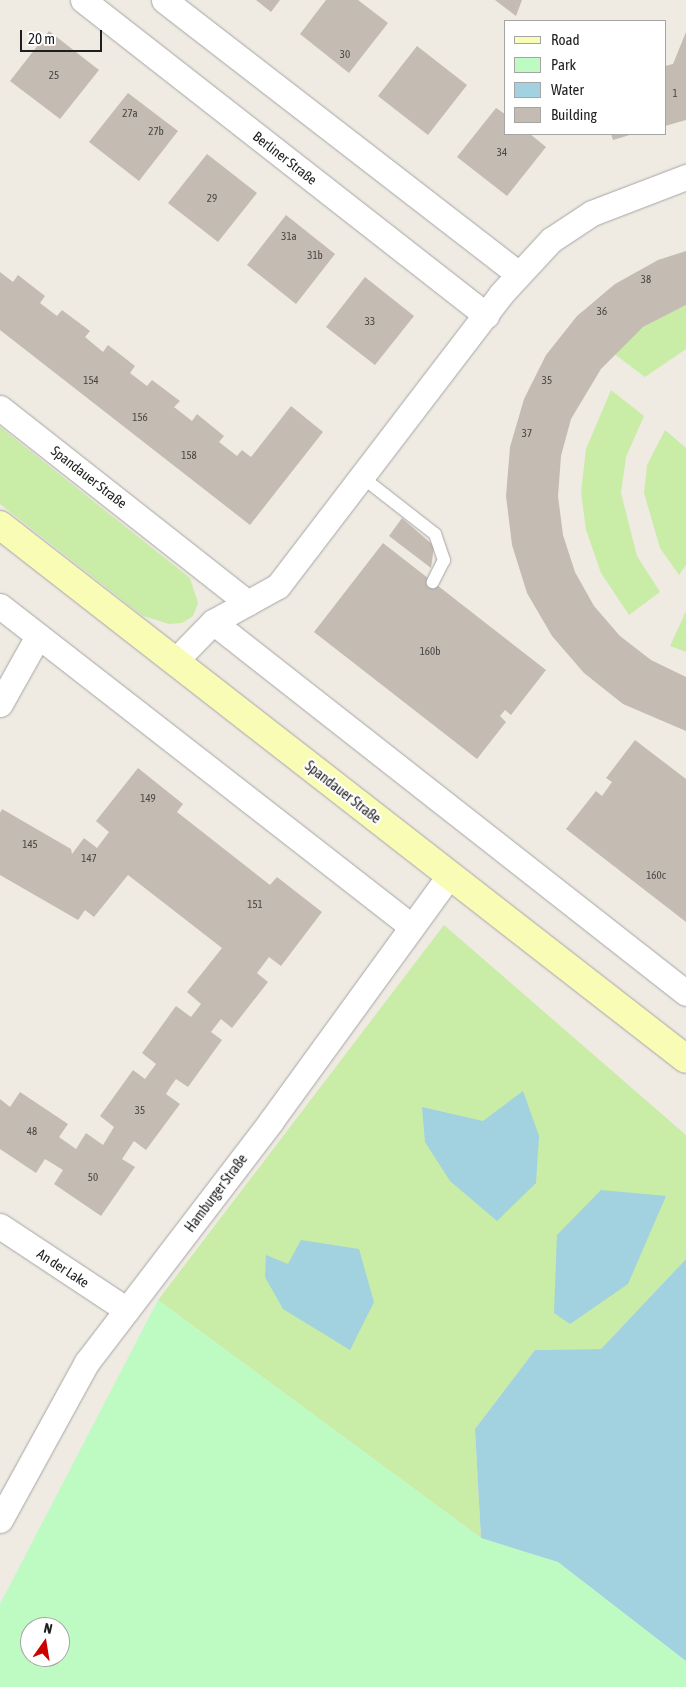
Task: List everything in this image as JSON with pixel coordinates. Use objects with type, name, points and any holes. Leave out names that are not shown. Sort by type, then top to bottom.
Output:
[{"type":"main road","name":"Spandauer Straße","points":[[0,525],[686,1059]]},
{"type":"street","name":"Berliner Straße","points":[[83,0],[486,315]]},
{"type":"street","points":[[164,0],[517,273]]},
{"type":"street","points":[[175,661],[213,622],[278,586],[517,273],[551,240],[592,213],[686,177]]},
{"type":"street","name":"Spandauer Straße","points":[[0,408],[248,602]]},
{"type":"street","points":[[0,606],[410,926]]},
{"type":"street","points":[[213,622],[686,993]]},
{"type":"street","points":[[0,704],[38,636]]},
{"type":"street","name":"Hamburger Straße","points":[[0,1520],[87,1362],[271,1121],[410,926],[449,876]]},
{"type":"street","name":"An der Lake","points":[[0,1226],[127,1310]]},
{"type":"lane","points":[[362,477],[435,534],[444,560],[433,582]]},
{"type":"green space","points":[[686,305],[686,349],[645,377],[613,353],[643,327]]},
{"type":"green space","points":[[611,390],[644,416],[626,457],[621,493],[637,556],[660,592],[629,615],[601,573],[586,530],[581,492],[586,449]]},
{"type":"green space","points":[[0,427],[190,578],[198,603],[193,616],[182,623],[169,624],[143,616],[0,504]]},
{"type":"green space","points":[[665,430],[686,448],[686,565],[679,575],[660,548],[644,493],[647,465]]},
{"type":"green space","points":[[686,611],[686,652],[670,646]]},
{"type":"green space","points":[[444,925],[686,1135],[686,1259],[601,1349],[535,1350],[475,1429],[481,1538],[158,1300]]},
{"type":"green space","points":[[158,1300],[481,1538],[558,1562],[686,1661],[686,1687],[0,1687],[0,1604]]},
{"type":"water","points":[[523,1091],[539,1136],[536,1183],[497,1221],[450,1181],[425,1142],[422,1107],[483,1121]]},
{"type":"water","points":[[601,1190],[666,1196],[628,1284],[570,1324],[554,1313],[557,1235]]},
{"type":"water","points":[[301,1240],[359,1249],[374,1302],[350,1350],[283,1309],[265,1277],[266,1255],[288,1264]]},
{"type":"water","points":[[686,1259],[686,1661],[558,1562],[481,1538],[475,1429],[535,1350],[601,1349]]},
{"type":"building","points":[[256,0],[280,0],[271,12]]},
{"type":"building","points":[[326,0],[358,0],[388,23],[349,73],[300,34]]},
{"type":"building","points":[[495,0],[522,0],[516,16]]},
{"type":"building","points":[[49,31],[99,70],[60,119],[10,81]]},
{"type":"building","points":[[686,32],[686,120],[666,126],[666,66],[673,64]]},
{"type":"building","points":[[417,46],[467,85],[428,135],[378,96]]},
{"type":"building","points":[[128,93],[178,131],[139,181],[89,142]]},
{"type":"building","points":[[496,108],[503,113],[503,135],[531,135],[546,147],[507,196],[457,157]]},
{"type":"building","points":[[611,135],[630,135],[613,140]]},
{"type":"building","points":[[207,154],[257,193],[218,242],[168,203]]},
{"type":"building","points":[[286,215],[335,254],[296,304],[247,265]]},
{"type":"building","points":[[686,251],[686,305],[643,327],[601,369],[571,419],[561,456],[558,496],[563,535],[575,572],[594,606],[620,636],[651,660],[686,677],[686,731],[623,704],[584,673],[552,636],[527,593],[512,545],[506,496],[510,447],[524,399],[546,355],[577,316],[615,284],[658,260]]},
{"type":"building","points":[[0,272],[13,282],[18,275],[45,296],[40,303],[57,316],[62,310],[90,331],[85,337],[103,352],[108,345],[135,366],[130,373],[147,386],[152,380],[180,401],[174,407],[192,421],[197,414],[224,436],[219,442],[237,456],[242,450],[251,457],[291,406],[323,432],[250,525],[0,330]]},
{"type":"building","points":[[365,277],[414,316],[375,365],[326,327]]},
{"type":"building","points":[[402,518],[434,546],[431,568],[389,536]]},
{"type":"building","points":[[383,543],[546,670],[511,715],[505,710],[500,716],[506,722],[477,759],[314,632]]},
{"type":"building","points":[[635,740],[686,779],[686,922],[566,829],[596,791],[602,796],[612,782],[606,778]]},
{"type":"building","points":[[138,768],[183,804],[177,812],[270,885],[277,877],[322,912],[281,966],[269,957],[257,973],[268,982],[232,1028],[221,1019],[211,1032],[222,1040],[188,1087],[176,1079],[166,1094],[180,1104],[146,1150],[134,1141],[122,1159],[135,1167],[101,1216],[54,1184],[63,1170],[45,1159],[36,1173],[0,1149],[0,1099],[10,1107],[20,1092],[68,1124],[59,1137],[76,1149],[86,1133],[103,1145],[114,1127],[100,1116],[133,1070],[145,1079],[156,1064],[142,1053],[176,1006],[191,1017],[201,1004],[187,992],[222,948],[128,875],[94,917],[85,910],[78,920],[0,875],[0,813],[2,809],[71,849],[72,854],[84,838],[97,848],[109,832],[96,821]]}]
